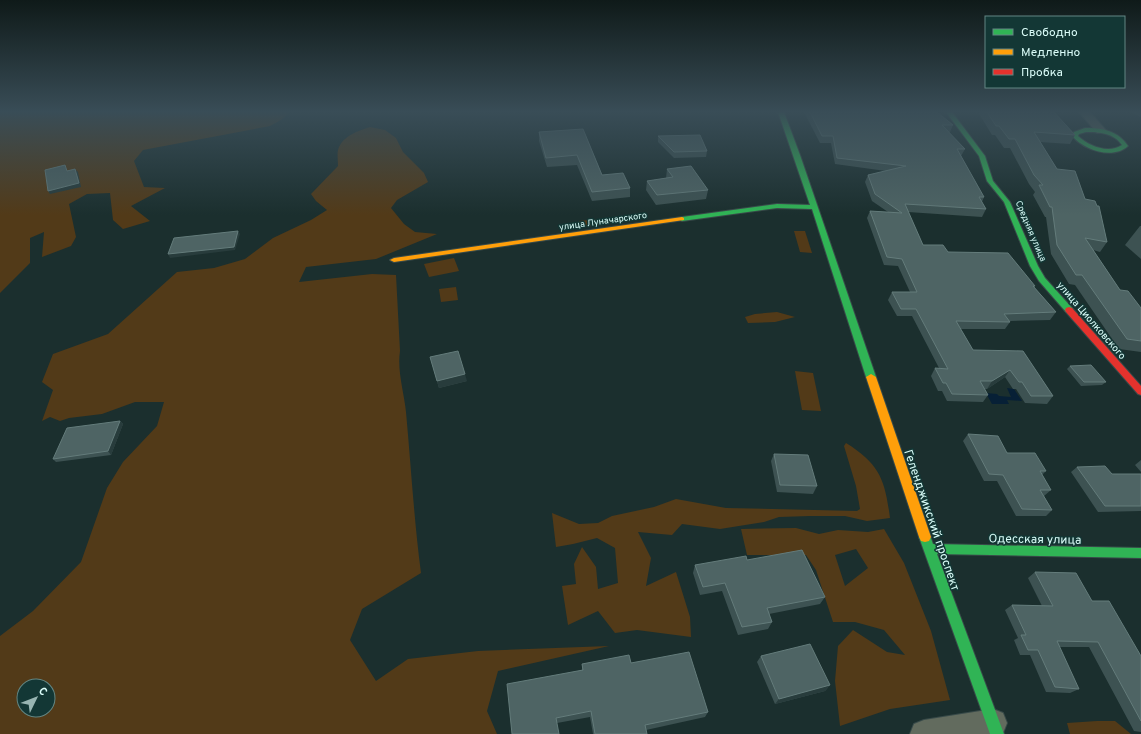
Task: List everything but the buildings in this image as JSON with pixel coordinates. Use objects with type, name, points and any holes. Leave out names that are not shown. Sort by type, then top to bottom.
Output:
[{"type":"street","points":[[793,146],[814,207]]},
{"type":"street","name":"Средняя улица","points":[[975,146],[982,156],[990,181],[1007,202],[1034,266],[1042,279]]},
{"type":"street","name":"улица Луначарского","points":[[394,260],[777,206],[814,207]]},
{"type":"street","name":"Геленджикский проспект","points":[[814,207],[929,549],[995,728]]},
{"type":"street","name":"улица Циолковского","points":[[1042,279],[1141,392]]},
{"type":"street","name":"Одесская улица","points":[[929,549],[1141,552]]},
{"type":"street","points":[[924,734],[995,728]]},
{"type":"shaded area","points":[[0,146],[163,146],[143,150],[134,161],[144,187],[165,188],[131,206],[150,221],[123,229],[113,220],[110,193],[87,194],[69,204],[76,237],[71,246],[42,257],[44,232],[30,238],[30,263],[0,293]]},
{"type":"shaded area","points":[[339,146],[400,146],[403,152],[424,173],[428,182],[397,200],[391,208],[404,224],[415,232],[437,234],[376,259],[306,267],[299,282],[372,274],[396,275],[400,351],[399,366],[406,412],[414,513],[421,573],[362,609],[350,640],[376,681],[408,659],[478,651],[609,646],[498,671],[487,711],[497,734],[0,734],[0,636],[33,611],[81,562],[107,488],[123,462],[157,426],[164,402],[135,402],[102,414],[69,418],[60,421],[50,417],[42,421],[53,390],[42,382],[53,354],[108,334],[177,272],[214,268],[245,259],[273,238],[311,220],[327,210],[316,201],[311,194],[338,166]]},
{"type":"shaded area","points":[[602,219],[604,225],[581,227],[579,221]]},
{"type":"shaded area","points":[[794,231],[805,231],[812,253],[800,252]]},
{"type":"shaded area","points":[[454,258],[459,271],[429,277],[424,264]]},
{"type":"shaded area","points":[[456,287],[458,300],[441,302],[439,289]]},
{"type":"shaded area","points":[[777,312],[795,317],[775,322],[748,323],[745,317],[755,314]]},
{"type":"shaded area","points":[[795,371],[813,373],[821,411],[802,410]]},
{"type":"shaded area","points":[[846,443],[867,458],[879,474],[886,493],[890,518],[867,521],[845,516],[779,517],[764,522],[720,529],[682,524],[672,535],[638,532],[651,558],[646,586],[676,572],[690,617],[691,637],[637,630],[615,633],[598,611],[568,625],[562,586],[576,584],[574,564],[582,547],[596,567],[598,589],[618,583],[615,548],[597,538],[556,547],[552,513],[579,524],[598,523],[612,516],[654,507],[676,499],[726,508],[857,511],[860,509],[856,486],[844,446]]},
{"type":"shaded area","points":[[796,528],[819,534],[838,530],[868,532],[884,529],[904,563],[931,631],[950,700],[890,709],[840,726],[835,681],[838,646],[853,630],[887,652],[905,655],[884,630],[855,622],[833,622],[816,570],[806,555],[747,555],[741,529]],"holes":[[[856,549],[868,568],[845,586],[835,555]]]},
{"type":"shaded area","points":[[1115,721],[1131,734],[1070,734],[1067,723]]},
{"type":"water","points":[[1007,388],[1014,389],[1022,401],[1007,400],[1009,404],[992,404],[986,393],[1011,397]]},
{"type":"traffic: fast","points":[[794,146],[871,377]]},
{"type":"traffic: fast","points":[[975,146],[982,156],[990,181],[1007,202],[1034,266],[1042,279],[1069,310]]},
{"type":"traffic: fast","points":[[1090,146],[1106,151],[1113,151],[1125,146]]},
{"type":"traffic: fast","points":[[682,219],[777,206],[814,207]]},
{"type":"traffic: fast","points":[[925,537],[997,734]]},
{"type":"traffic: fast","points":[[929,549],[1141,553]]},
{"type":"traffic: slow","points":[[394,260],[682,219]]},
{"type":"traffic: slow","points":[[871,377],[925,537]]},
{"type":"traffic: jam","points":[[1069,310],[1141,392]]}]
